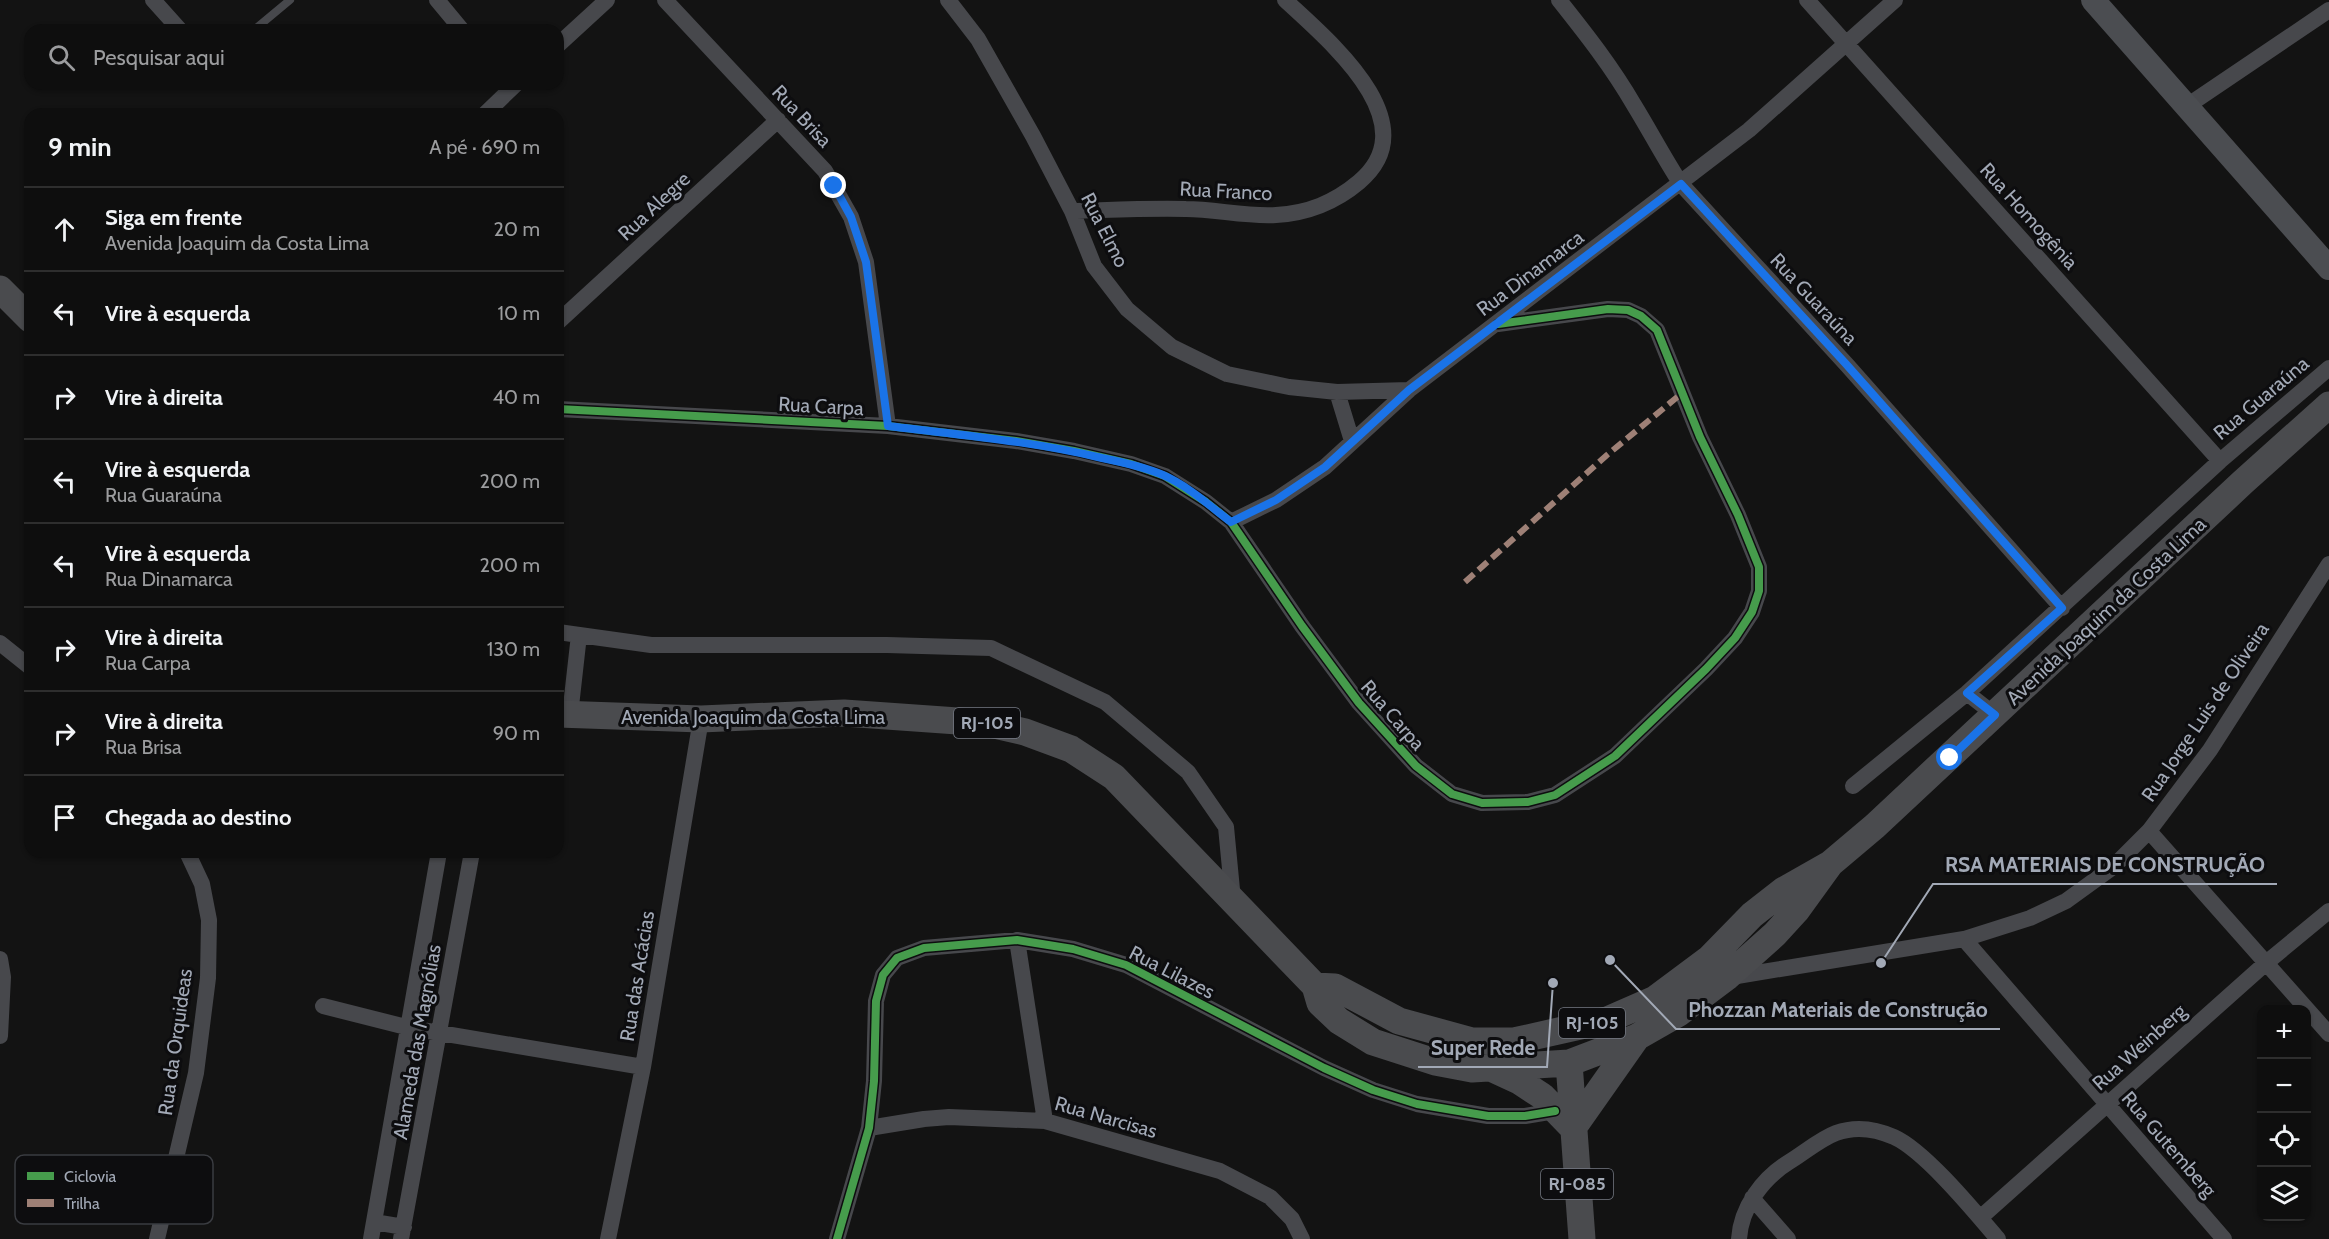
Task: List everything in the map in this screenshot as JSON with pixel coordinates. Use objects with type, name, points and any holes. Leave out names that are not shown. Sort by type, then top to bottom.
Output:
[{"type":"main road","points":[[0,289],[24,313]]},
{"type":"main road","name":"Avenida Joaquim da Costa Lima","points":[[1315,986],[1335,987],[1399,1021],[1472,1041],[1514,1041],[1607,1020],[1655,999],[1710,958],[1752,915],[1784,890],[1830,864],[1875,826],[2243,482],[2329,405]]},
{"type":"main road","name":"Avenida Joaquim da Costa Lima","points":[[564,714],[701,719],[844,713],[986,723],[1025,732],[1071,749],[1114,777],[1315,986],[1320,1003],[1339,1021],[1373,1042],[1435,1062],[1472,1069],[1569,1063],[1637,1036],[1679,1013],[1727,977],[1782,926],[1830,864]]},
{"type":"main road","points":[[1514,1041],[1569,1063],[1607,1020]]},
{"type":"main road","points":[[1492,1069],[1542,1096],[1564,1120],[1637,1036]]},
{"type":"main road","name":"RJ-085","points":[[1569,1063],[1564,1120],[1582,1239]]},
{"type":"street","points":[[153,0],[175,24]]},
{"type":"street","points":[[437,0],[457,24]]},
{"type":"street","points":[[564,39],[607,0]]},
{"type":"street","name":"Rua Brisa","points":[[665,0],[825,171],[851,217],[866,262],[888,426]]},
{"type":"street","name":"Rua Elmo","points":[[948,0],[978,39],[1033,136],[1072,212],[1094,266],[1127,309],[1172,347],[1227,374],[1289,387],[1337,392],[1409,390]]},
{"type":"street","name":"Rua Franco","points":[[1072,212],[1186,208],[1275,215],[1319,208],[1347,192],[1371,172],[1381,153],[1384,130],[1369,92],[1364,82],[1329,42],[1285,0]]},
{"type":"street","name":"Rua Guaraúna","points":[[1559,0],[1596,46],[1634,104],[1658,150],[1681,184],[1846,364],[2062,608]]},
{"type":"street","name":"Rua Homogênia","points":[[1807,0],[2220,460]]},
{"type":"street","name":"Rua Dinamarca","points":[[1231,522],[1276,500],[1325,467],[1409,390],[1749,130],[1895,0]]},
{"type":"street","points":[[2093,0],[2329,268]]},
{"type":"street","points":[[2187,106],[2329,10]]},
{"type":"street","points":[[491,108],[508,90]]},
{"type":"street","name":"Rua Alegre","points":[[564,316],[778,120]]},
{"type":"street","name":"Rua Carpa","points":[[564,409],[888,426],[1074,451],[1131,464],[1165,476],[1206,502],[1231,522],[1302,626],[1359,703],[1416,766],[1452,794],[1482,803],[1528,802],[1556,795],[1615,756],[1668,707],[1735,639],[1752,612],[1756,601],[1759,591],[1759,567],[1738,515],[1695,426],[1657,330],[1641,316],[1628,310],[1608,309],[1498,324]]},
{"type":"street","name":"Rua Guaraúna","points":[[1853,786],[1967,693],[2062,608],[2220,460],[2329,368]]},
{"type":"street","points":[[1337,392],[1353,441]]},
{"type":"street","name":"Rua Jorge Luis de Oliveira","points":[[1727,977],[1964,939],[2030,918],[2066,901],[2113,867],[2149,831],[2210,750],[2329,564]]},
{"type":"street","points":[[564,633],[651,645],[887,645],[991,648],[1105,702],[1188,772],[1226,827],[1233,900]]},
{"type":"street","points":[[564,714],[579,635]]},
{"type":"street","points":[[0,643],[24,662]]},
{"type":"street","points":[[1967,693],[1995,715]]},
{"type":"street","name":"Rua das Acácias","points":[[608,1239],[643,1067],[701,719]]},
{"type":"street","points":[[2149,831],[2329,1034]]},
{"type":"street","name":"Rua da Orquideas","points":[[177,1155],[196,1073],[208,978],[209,920],[202,884],[190,858]]},
{"type":"street","name":"Alameda das Magnólias","points":[[373,1231],[438,858]]},
{"type":"street","name":"Alameda das Magnólias","points":[[403,1233],[471,858]]},
{"type":"street","name":"Rua Weinberg","points":[[1980,1218],[2106,1104],[2329,910]]},
{"type":"street","name":"Rua Gutemberg","points":[[1964,939],[2224,1239]]},
{"type":"street","points":[[1017,940],[1045,1121]]},
{"type":"street","name":"Rua Lilazes","points":[[837,1239],[869,1128],[874,1081],[876,1001],[883,975],[897,958],[924,948],[1017,940],[1073,949],[1126,965],[1324,1068],[1373,1090],[1417,1104],[1488,1116],[1525,1116],[1564,1120]]},
{"type":"street","points":[[0,959],[3,976],[0,1036]]},
{"type":"street","points":[[323,1006],[410,1028],[643,1067]]},
{"type":"street","name":"Rua Narcisas","points":[[869,1128],[949,1117],[1045,1121],[1220,1171],[1270,1197],[1292,1219],[1302,1239]]},
{"type":"street","points":[[1739,1239],[1739,1232],[1752,1198],[1775,1171],[1836,1132],[1868,1128],[1896,1137],[1929,1163],[1998,1239]]},
{"type":"street","points":[[1752,1198],[1788,1239]]},
{"type":"street","name":"Rua da Orquideas","points":[[157,1239],[161,1224]]},
{"type":"street","points":[[373,1231],[403,1233]]},
{"type":"lane","points":[[261,24],[290,0]]},
{"type":"marked path","points":[[1465,582],[1607,455],[1681,394]]},
{"type":"cycle path","points":[[564,409],[888,426],[1016,441],[1074,451],[1131,464],[1165,476],[1206,502],[1231,522],[1302,626],[1359,703],[1416,766],[1452,794],[1482,803],[1528,802],[1555,795],[1615,756],[1706,669],[1735,638],[1752,612],[1759,591],[1759,567],[1738,515],[1700,437],[1657,330],[1641,316],[1628,310],[1608,309],[1498,324]]},
{"type":"cycle path","points":[[837,1239],[869,1128],[874,1081],[876,1001],[883,975],[897,958],[924,948],[1017,940],[1073,949],[1126,965],[1324,1068],[1373,1090],[1417,1104],[1488,1116],[1525,1116],[1555,1111]]},
{"type":"place","name":"Phozzan Materiais de Construção","points":[[1610,960]]},
{"type":"place","name":"RSA MATERIAIS DE CONSTRUÇÃO","points":[[1881,963]]},
{"type":"place","name":"Super Rede","points":[[1553,983]]},
{"type":"route","points":[[834,186],[851,217],[866,262],[888,426],[1016,441],[1131,464],[1165,476],[1206,502],[1231,522],[1276,500],[1325,467],[1409,390],[1681,184],[1846,364],[2062,608],[1967,693],[1995,715],[1950,758]]}]
